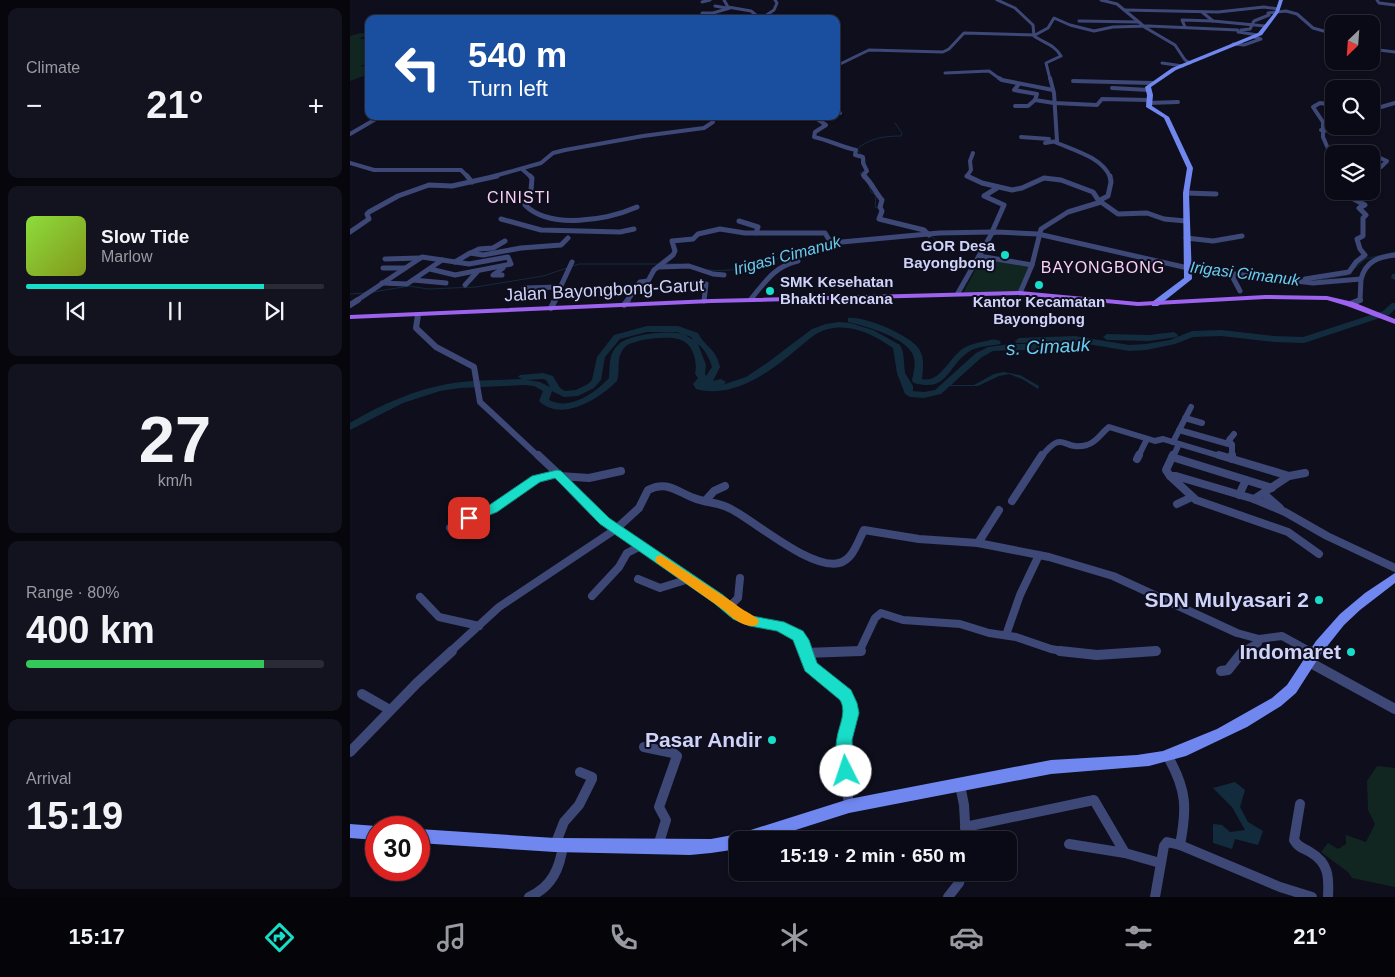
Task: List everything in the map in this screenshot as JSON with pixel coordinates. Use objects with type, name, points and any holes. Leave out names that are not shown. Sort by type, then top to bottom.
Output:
[{"type":"main road","name":"Jalan Bayongbong-Garut","points":[[350,317],[704,301],[958,293],[1020,293],[1155,304],[1240,296],[1316,297],[1354,306],[1394,322]]},
{"type":"street","points":[[702,2],[710,0]]},
{"type":"street","points":[[724,0],[726,1],[725,5],[729,8]]},
{"type":"street","points":[[766,15],[774,10],[777,2],[775,0]]},
{"type":"street","points":[[997,0],[1014,8],[1030,21],[1033,25],[1033,35]]},
{"type":"street","points":[[1101,0],[1117,4],[1139,22],[1175,45],[1185,60],[1190,63]]},
{"type":"street","points":[[1155,304],[1187,281],[1186,193],[1190,170],[1189,164],[1166,117],[1151,109],[1148,101],[1148,88],[1153,83],[1183,66],[1256,36],[1278,10],[1281,0]]},
{"type":"street","points":[[1376,0],[1379,4],[1395,5]]},
{"type":"street","points":[[702,13],[713,13],[738,4]]},
{"type":"street","points":[[715,6],[749,10],[757,15]]},
{"type":"street","points":[[1124,10],[1202,12],[1264,7],[1296,13],[1306,24],[1325,33]]},
{"type":"street","points":[[1033,35],[1048,28],[1053,18],[1070,25],[1092,30],[1145,26],[1249,29],[1254,21],[1278,10]]},
{"type":"street","points":[[1202,12],[1213,21]]},
{"type":"street","points":[[1185,27],[1182,20],[1265,26]]},
{"type":"street","points":[[1079,21],[1139,22]]},
{"type":"street","points":[[1232,23],[1238,32],[1256,36]]},
{"type":"street","points":[[840,64],[868,50],[943,52],[949,49],[964,33],[1033,35],[1056,47],[1059,51],[1060,56],[1046,64],[1053,90],[1056,141]]},
{"type":"street","points":[[1380,50],[1395,52]]},
{"type":"street","points":[[1162,63],[1183,66]]},
{"type":"street","points":[[945,73],[989,71],[1002,80],[1053,90]]},
{"type":"street","points":[[1073,81],[1153,83]]},
{"type":"street","points":[[1015,106],[1029,105],[1037,94],[1014,90],[1019,84]]},
{"type":"street","points":[[1112,88],[1149,90]]},
{"type":"street","points":[[1034,100],[1054,103],[1077,102],[1097,106],[1102,99],[1121,100],[1130,97],[1148,101],[1178,102]]},
{"type":"street","points":[[1325,103],[1319,103],[1313,107],[1323,122],[1321,130],[1322,139],[1326,145]]},
{"type":"street","points":[[1381,107],[1395,103]]},
{"type":"street","points":[[350,134],[374,120]]},
{"type":"street","points":[[430,184],[452,186],[472,182],[541,163],[556,152],[643,136],[704,128],[712,120]]},
{"type":"street","points":[[819,120],[826,125],[815,132],[814,138],[832,141],[840,147],[855,149],[856,155],[863,157],[863,163],[867,171],[862,174],[872,183],[872,189],[882,200],[880,207],[882,211],[879,219],[924,230],[929,234]]},
{"type":"street","points":[[1321,130],[1325,130]]},
{"type":"street","points":[[1020,293],[1032,265],[1039,233],[1046,225],[1060,216],[1100,202],[1108,196],[1111,181],[1096,160],[1056,141],[1021,137]]},
{"type":"street","points":[[1045,143],[1056,141]]},
{"type":"street","points":[[973,153],[970,161],[971,170],[967,176],[974,181],[997,188],[1018,189],[1046,178],[1061,180],[1092,192],[1100,202],[1120,215],[1147,212],[1164,219],[1186,221]]},
{"type":"street","points":[[1380,158],[1387,161],[1381,167]]},
{"type":"street","points":[[350,163],[374,170],[461,170],[472,182]]},
{"type":"street","points":[[522,169],[532,178],[531,190],[524,205],[539,216],[570,219],[608,217],[637,207]]},
{"type":"street","points":[[350,232],[369,219],[367,214],[369,212],[398,196],[430,184],[437,179]]},
{"type":"street","points":[[958,293],[1004,206],[984,196],[997,188]]},
{"type":"street","points":[[1186,193],[1216,194]]},
{"type":"street","points":[[1356,200],[1365,205],[1359,208],[1366,215],[1363,218],[1363,236],[1357,239],[1360,249],[1369,258]]},
{"type":"street","points":[[895,223],[900,217]]},
{"type":"street","points":[[501,219],[534,229],[620,232],[634,229]]},
{"type":"street","points":[[550,230],[570,219]]},
{"type":"street","points":[[739,221],[758,227],[756,233]]},
{"type":"street","points":[[624,305],[640,282],[648,281],[652,273],[675,253],[672,241],[693,239],[698,234],[720,229],[756,233],[825,233],[829,240],[992,231],[1039,233],[1231,274],[1310,279],[1349,272],[1356,262],[1369,258],[1395,255]]},
{"type":"street","points":[[1186,238],[1226,240],[1242,236]]},
{"type":"street","points":[[548,245],[551,238]]},
{"type":"street","points":[[470,253],[483,255],[532,246],[564,244],[568,238]]},
{"type":"street","points":[[532,246],[534,239]]},
{"type":"street","points":[[455,262],[479,249],[493,248],[505,241]]},
{"type":"street","points":[[979,256],[1032,265]]},
{"type":"street","points":[[385,259],[425,257],[471,264],[510,257],[511,264],[455,275],[430,269]]},
{"type":"street","points":[[350,305],[421,258]]},
{"type":"street","points":[[1354,306],[1360,300],[1361,279],[1369,258]]},
{"type":"street","points":[[382,283],[404,285],[442,260]]},
{"type":"street","points":[[751,300],[778,266],[786,262],[798,261]]},
{"type":"street","points":[[551,308],[571,265]]},
{"type":"street","points":[[661,265],[689,266],[713,274],[724,274]]},
{"type":"street","points":[[502,275],[493,275],[505,266]]},
{"type":"street","points":[[383,268],[406,268]]},
{"type":"street","points":[[465,285],[477,272]]},
{"type":"street","points":[[1231,274],[1240,296]]},
{"type":"street","points":[[413,280],[446,284],[455,275]]},
{"type":"street","points":[[1270,277],[1312,283],[1361,279]]},
{"type":"street","points":[[695,283],[706,284],[704,301]]},
{"type":"street","points":[[524,288],[560,287]]},
{"type":"street","points":[[350,298],[363,296]]},
{"type":"street","points":[[418,314],[415,324],[418,332],[457,360],[474,367],[483,406],[505,424],[604,521],[730,607],[738,615],[750,621],[779,626],[791,631],[802,640],[804,653],[810,667],[845,695],[850,703],[851,713],[844,740],[844,760],[849,806]]},
{"type":"street","points":[[1191,407],[1179,430],[1172,457],[1166,470],[1170,476],[1192,497],[1288,532],[1320,554]]},
{"type":"street","points":[[1185,418],[1202,423]]},
{"type":"street","points":[[1012,501],[1037,462],[1054,442],[1073,446],[1088,445],[1097,440],[1109,427],[1155,441],[1162,439],[1290,476]]},
{"type":"street","points":[[1179,430],[1232,445]]},
{"type":"street","points":[[1232,459],[1230,440],[1234,434]]},
{"type":"street","points":[[1137,459],[1147,438]]},
{"type":"street","points":[[1172,457],[1272,488]]},
{"type":"street","points":[[450,528],[493,509],[536,479],[558,475],[589,478],[621,471]]},
{"type":"street","points":[[1254,499],[1290,476],[1305,473]]},
{"type":"street","points":[[1170,476],[1176,476],[1254,499],[1285,512],[1327,536],[1395,568]]},
{"type":"street","points":[[1239,494],[1246,480]]},
{"type":"street","points":[[350,752],[452,649],[499,607],[616,529],[640,508],[648,490],[657,485],[670,485],[688,495],[732,508],[780,542],[832,565],[839,564],[849,557],[864,530],[919,539],[978,544],[1038,555],[1113,576],[1237,633],[1259,639],[1286,637],[1312,658],[1395,709]]},
{"type":"street","points":[[705,501],[714,491],[725,486]]},
{"type":"street","points":[[1264,494],[1285,512]]},
{"type":"street","points":[[1178,504],[1192,497]]},
{"type":"street","points":[[978,544],[1000,510]]},
{"type":"street","points":[[1288,532],[1300,520]]},
{"type":"street","points":[[592,596],[618,567],[627,553],[641,546]]},
{"type":"street","points":[[1006,634],[1020,595],[1038,555]]},
{"type":"street","points":[[770,831],[849,806],[1051,767],[1168,757],[1272,707],[1299,681],[1312,658],[1344,617],[1395,577]]},
{"type":"street","points":[[730,607],[738,598],[740,578]]},
{"type":"street","points":[[638,579],[660,588],[690,579]]},
{"type":"street","points":[[420,598],[439,616],[479,626]]},
{"type":"street","points":[[804,653],[860,652],[875,618],[881,613],[903,620],[960,624],[989,633],[1006,634],[1051,649],[1076,654],[1096,655],[1156,650]]},
{"type":"street","points":[[1221,671],[1228,670],[1244,650],[1258,643],[1259,639]]},
{"type":"street","points":[[362,694],[390,710]]},
{"type":"street","points":[[644,747],[673,753],[677,756],[659,807],[666,820],[658,846]]},
{"type":"street","points":[[1168,757],[1178,774],[1185,794],[1186,813],[1180,845]]},
{"type":"street","points":[[529,897],[544,889],[555,876],[562,861],[559,845],[564,822],[579,804],[592,779],[592,777],[580,772]]},
{"type":"street","points":[[960,785],[965,831]]},
{"type":"street","points":[[965,827],[1094,800],[1125,853]]},
{"type":"street","points":[[1300,804],[1294,840],[1297,845],[1322,858],[1325,863],[1328,879],[1328,897]]},
{"type":"street","points":[[350,831],[365,832]]},
{"type":"street","points":[[430,837],[559,845],[711,846],[729,843]]},
{"type":"street","points":[[1155,897],[1160,863],[1165,844],[1169,842],[1305,896]]},
{"type":"street","points":[[1069,844],[1125,853],[1160,863]]},
{"type":"street","points":[[948,897],[960,881]]},
{"type":"green space","points":[[365,34],[365,36],[359,39],[365,39],[365,64],[360,66],[365,67],[365,75],[350,81],[350,36]]},
{"type":"green space","points":[[986,259],[1029,267],[1020,294],[963,293],[980,261]]},
{"type":"green space","points":[[1377,766],[1395,768],[1395,887],[1352,878],[1348,872],[1321,852],[1328,843],[1338,849],[1346,844],[1346,835],[1366,842],[1375,824],[1368,810],[1367,781]]},
{"type":"water","points":[[1004,372],[1020,375],[1039,386],[1038,389],[1022,379],[1009,374],[999,376],[978,386],[946,386],[949,381],[948,385],[974,385],[994,374]]},
{"type":"water","points":[[1235,782],[1245,790],[1240,807],[1248,822],[1263,831],[1258,845],[1235,839],[1232,849],[1213,843],[1213,824],[1222,825],[1230,832],[1245,830],[1232,807],[1213,788]]},
{"type":"waterway","points":[[865,164],[866,160],[857,149],[867,142],[878,138],[901,136],[902,133],[895,123]]},
{"type":"waterway","points":[[863,177],[860,173],[864,171]]},
{"type":"waterway","points":[[869,185],[871,192],[876,195],[875,207],[880,209]]},
{"type":"waterway","points":[[930,235],[940,243],[939,249]]},
{"type":"waterway","name":"Irigasi Cimanuk","points":[[708,270],[739,269],[754,266],[828,241]]},
{"type":"waterway","name":"Irigasi Cimanuk","points":[[1355,268],[1365,259],[1395,252]]},
{"type":"waterway","name":"Irigasi Cimanuk","points":[[373,292],[409,286],[428,289],[476,287],[543,276],[579,264],[659,264]]},
{"type":"waterway","name":"Irigasi Cimanuk","points":[[664,264],[679,264]]},
{"type":"waterway","name":"Irigasi Cimanuk","points":[[1318,280],[1347,275]]},
{"type":"waterway","name":"Irigasi Cimanuk","points":[[350,294],[366,293]]},
{"type":"waterway","name":"s. Cimauk","points":[[350,427],[374,413],[413,396],[460,385],[531,383],[543,386],[548,390],[544,401],[552,405],[561,407],[581,402],[600,391],[614,379],[614,358],[621,346],[636,338],[653,336],[681,336],[694,345],[702,365],[700,374],[703,378],[698,384],[699,387],[712,389],[733,385],[756,375],[819,329],[839,325],[860,328],[880,336],[897,347],[902,377],[908,386],[910,394],[924,395],[938,392],[979,355],[991,349],[1061,347],[1081,340],[1129,348],[1146,347],[1172,342],[1192,334],[1221,333],[1274,339],[1304,340],[1386,313],[1395,305]]},
{"type":"waterway","points":[[851,320],[866,323],[894,334],[915,349],[919,359],[917,381],[925,383],[938,379],[966,350],[982,344],[997,342]]},
{"type":"waterway","points":[[523,377],[543,376],[550,378],[556,390],[564,394],[578,393],[591,386],[596,380],[601,357],[617,337],[647,329],[678,329],[695,335],[697,340],[712,355],[716,367],[708,382],[709,384],[721,382]]},
{"type":"waterway","points":[[1107,337],[1149,338],[1174,335]]},
{"type":"waterway","points":[[1019,341],[1075,339]]},
{"type":"slow traffic","points":[[661,560],[730,607],[738,615],[752,621]]},
{"type":"place","name":"GOR Desa Bayongbong","points":[[1005,255]]},
{"type":"place","name":"Kantor Kecamatan Bayongbong","points":[[1039,285]]},
{"type":"place","name":"SMK Kesehatan Bhakti Kencana","points":[[770,291]]},
{"type":"place","name":"SDN Mulyasari 2","points":[[1319,600]]},
{"type":"place","name":"Indomaret","points":[[1351,652]]},
{"type":"place","name":"Pasar Andir","points":[[772,740]]},
{"type":"district","name":"CINISTI","points":[[519,197]]},
{"type":"district","name":"BAYONGBONG","points":[[1103,267]]},
{"type":"route","points":[[469,518],[493,509],[536,479],[557,474],[604,521],[730,607],[738,615],[750,621],[779,626],[791,631],[802,640],[804,653],[810,667],[845,695],[850,703],[851,713],[844,740],[846,771]]}]
